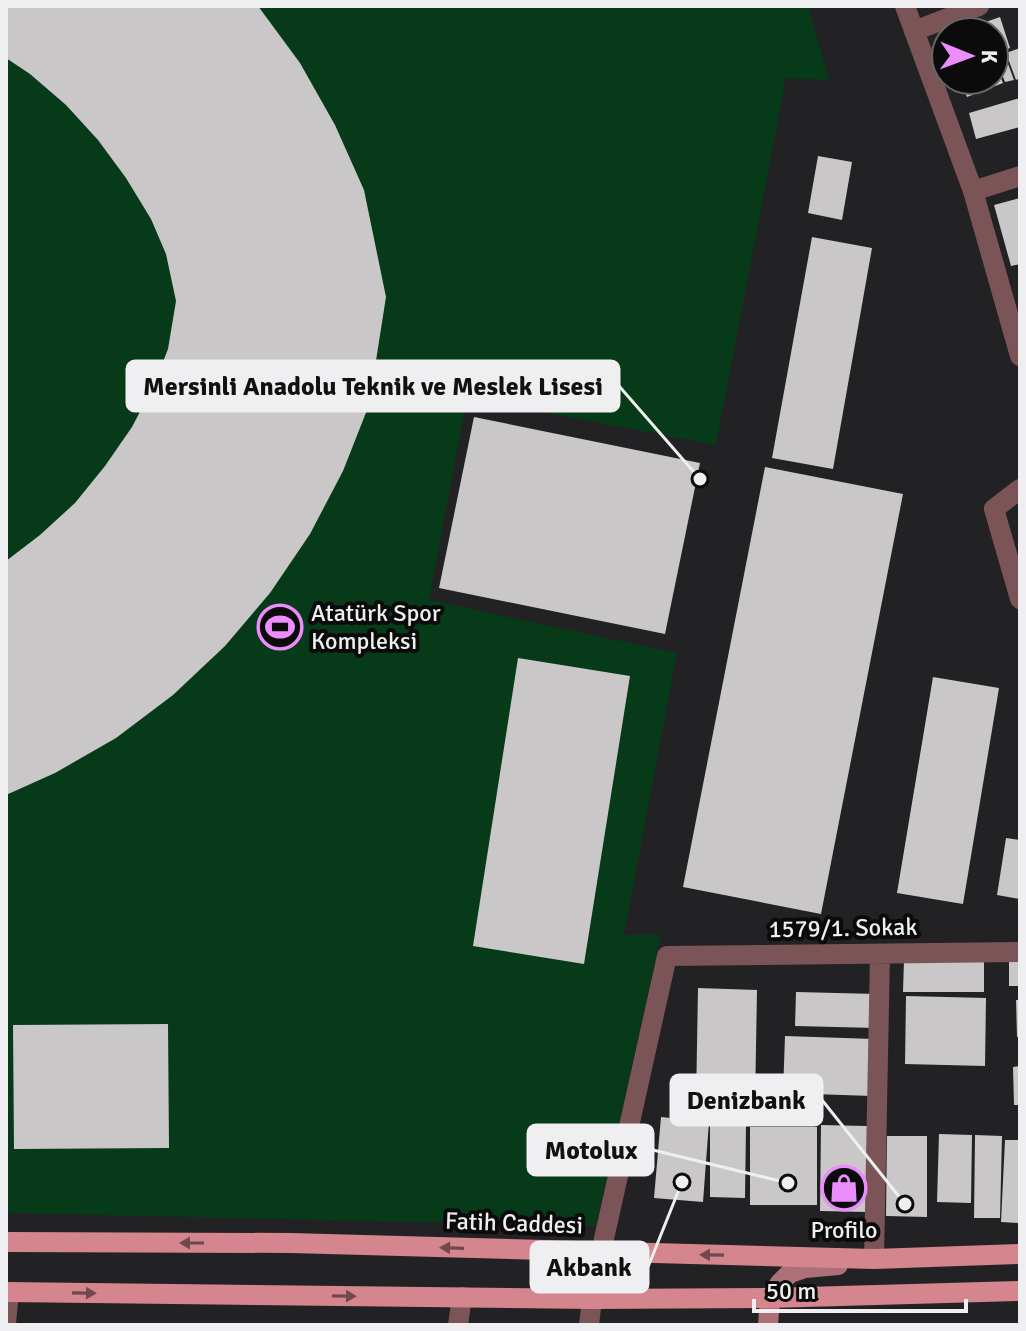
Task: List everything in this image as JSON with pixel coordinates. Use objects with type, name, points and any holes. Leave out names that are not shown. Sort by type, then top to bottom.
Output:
[{"type":"main road","name":"Fatih Caddesi","points":[[6,1242],[291,1243],[874,1259],[1020,1254]]},
{"type":"main road","points":[[768,1325],[770,1298],[780,1283],[797,1270],[874,1259]]},
{"type":"main road","points":[[8,1292],[592,1299],[1020,1291]]},
{"type":"street","points":[[905,6],[973,191],[1020,356]]},
{"type":"street","points":[[914,31],[979,6]]},
{"type":"street","points":[[973,191],[1020,176]]},
{"type":"street","points":[[1020,489],[994,509],[1020,599]]},
{"type":"street","name":"1579/1. Sokak","points":[[601,1252],[667,956],[1020,952]]},
{"type":"street","points":[[874,1259],[880,954]]},
{"type":"street","points":[[6,1323],[8,1292]]},
{"type":"street","points":[[458,1325],[462,1297]]},
{"type":"street","points":[[589,1325],[592,1299]]},
{"type":"green space","name":"Atatürk Spor Kompleksi","points":[[6,6],[808,6],[829,80],[786,78],[716,445],[467,398],[429,600],[677,653],[624,935],[661,935],[596,1226],[6,1213]]},
{"type":"building","points":[[6,6],[258,6],[300,63],[335,125],[364,190],[386,297],[369,405],[343,471],[310,534],[270,593],[225,646],[173,695],[116,738],[55,773],[6,795],[6,561],[75,503],[132,427],[168,349],[176,301],[166,254],[151,219],[126,178],[98,140],[66,105],[6,58]]},
{"type":"building","points":[[1020,48],[1020,78],[1016,80],[1010,64],[1010,52]]},
{"type":"building","points":[[1020,98],[1020,127],[976,139],[969,113]]},
{"type":"building","points":[[818,156],[852,162],[842,220],[808,213]]},
{"type":"building","points":[[1020,198],[1020,264],[1011,266],[994,205]]},
{"type":"building","points":[[812,237],[872,248],[833,469],[772,458]]},
{"type":"building","points":[[474,417],[700,463],[665,634],[439,588]]},
{"type":"building","points":[[765,467],[903,494],[821,914],[683,887]]},
{"type":"building","points":[[518,658],[630,676],[584,964],[473,946]]},
{"type":"building","points":[[933,677],[999,688],[963,904],[897,893]]},
{"type":"building","points":[[1006,838],[1020,840],[1020,899],[997,895]]},
{"type":"building","points":[[904,960],[984,960],[984,992],[903,992]]},
{"type":"building","points":[[1009,961],[1020,961],[1020,986],[1009,986]]},
{"type":"building","points":[[698,988],[757,990],[755,1104],[696,1103]]},
{"type":"building","points":[[796,992],[877,994],[876,1028],[795,1026]]},
{"type":"building","points":[[906,996],[986,998],[985,1066],[905,1064]]},
{"type":"building","points":[[1016,1000],[1020,1000],[1020,1037],[1017,1037]]},
{"type":"building","points":[[168,1024],[169,1148],[14,1149],[13,1025]]},
{"type":"building","points":[[785,1036],[874,1039],[872,1096],[783,1093]]},
{"type":"building","points":[[1020,1066],[1020,1105],[1014,1105],[1013,1067]]},
{"type":"building","points":[[661,1117],[709,1122],[703,1202],[654,1198]]},
{"type":"building","points":[[710,1125],[746,1126],[745,1198],[710,1197]]},
{"type":"building","points":[[821,1125],[867,1126],[867,1212],[820,1211]]},
{"type":"building","points":[[750,1127],[817,1127],[817,1205],[750,1205]]},
{"type":"building","points":[[939,1134],[972,1135],[971,1203],[937,1202]]},
{"type":"building","points":[[975,1135],[1002,1136],[1000,1218],[974,1218]]},
{"type":"building","points":[[887,1136],[927,1136],[927,1217],[886,1216]]},
{"type":"building","points":[[1005,1140],[1020,1140],[1020,1223],[1001,1222]]},
{"type":"place","name":"Mersinli Anadolu Teknik ve Meslek Lisesi","points":[[700,479]]},
{"type":"place","name":"Atatürk Spor Kompleksi","points":[[280,627]]},
{"type":"place","name":"Akbank","points":[[682,1182]]},
{"type":"place","name":"Motolux","points":[[788,1183]]},
{"type":"place","name":"Profilo","points":[[844,1188]]},
{"type":"place","name":"Denizbank","points":[[905,1204]]}]
